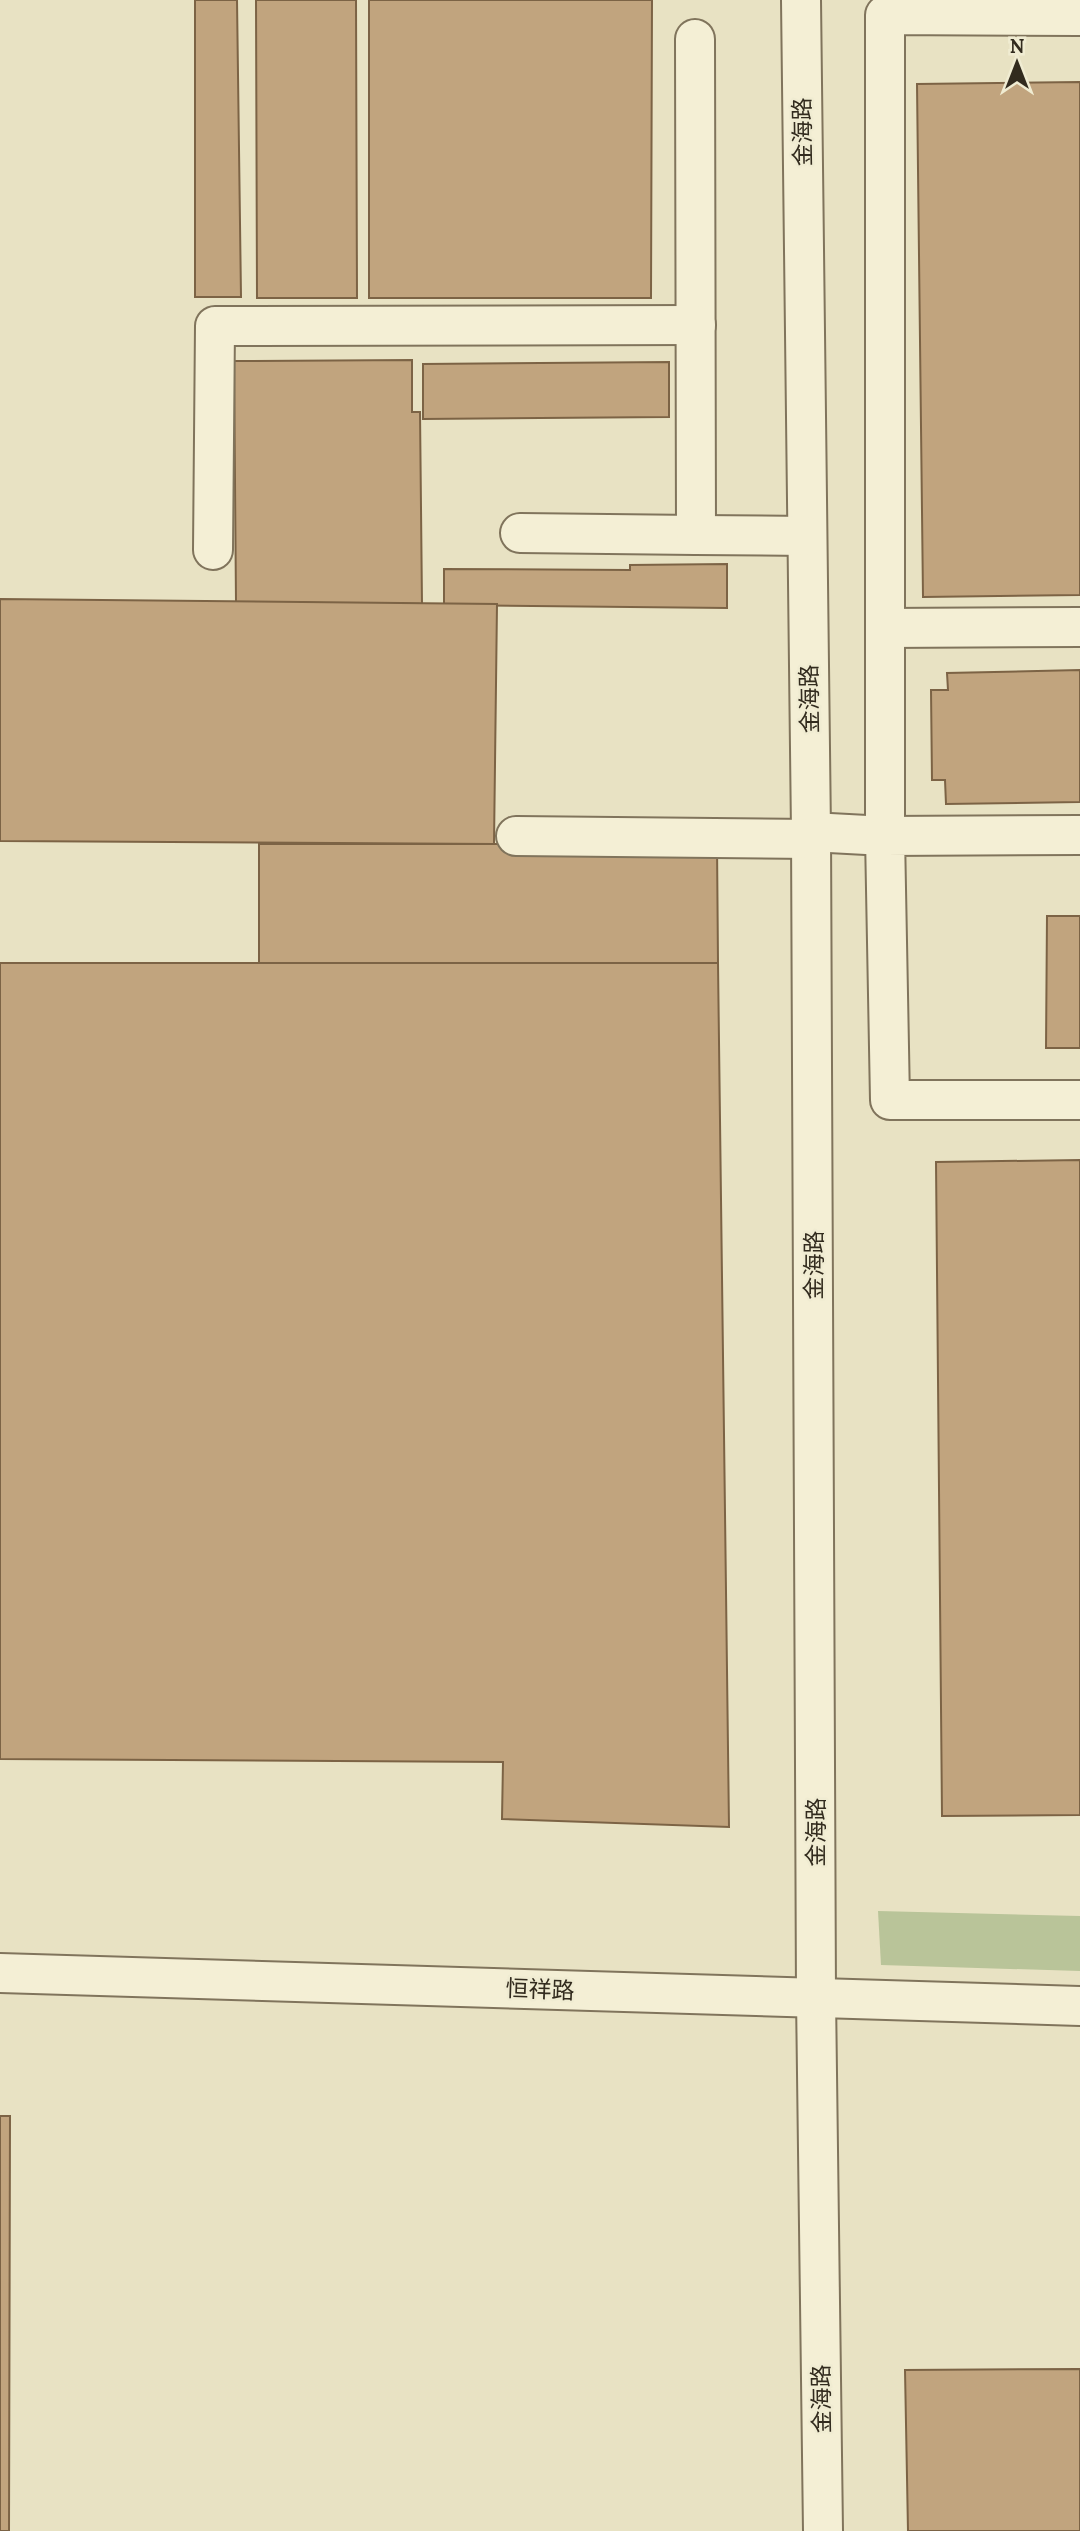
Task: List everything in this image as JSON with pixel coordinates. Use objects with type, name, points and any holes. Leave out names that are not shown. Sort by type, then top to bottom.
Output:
[{"type":"street","name":"金海路","points":[[801,0],[811,836],[816,1997],[823,2531]]},
{"type":"street","points":[[1080,16],[885,15],[885,836],[890,1100],[1080,1100]]},
{"type":"street","points":[[695,39],[696,535]]},
{"type":"street","points":[[214,550],[215,326],[696,325]]},
{"type":"street","points":[[520,533],[807,536]]},
{"type":"street","points":[[885,628],[1080,627]]},
{"type":"street","points":[[516,836],[1080,835]]},
{"type":"street","name":"恒祥路","points":[[0,1973],[1080,2006]]},
{"type":"green space","points":[[878,1911],[1080,1916],[1080,1971],[881,1965]]},
{"type":"building","points":[[195,0],[237,0],[241,297],[195,297]]},
{"type":"building","points":[[256,0],[356,0],[357,298],[257,298]]},
{"type":"building","points":[[369,0],[652,0],[651,298],[369,298]]},
{"type":"building","points":[[1080,82],[1080,595],[923,597],[917,84]]},
{"type":"building","points":[[412,360],[412,412],[420,412],[422,604],[236,602],[234,361]]},
{"type":"building","points":[[669,362],[669,417],[423,419],[423,364]]},
{"type":"building","points":[[727,564],[727,608],[444,605],[444,569],[630,570],[630,565]]},
{"type":"building","points":[[0,599],[497,604],[494,844],[0,841]]},
{"type":"building","points":[[1080,670],[1080,802],[946,804],[945,780],[932,780],[931,690],[948,690],[947,673]]},
{"type":"building","points":[[259,844],[717,844],[718,963],[259,963]]},
{"type":"building","points":[[1047,916],[1080,916],[1080,1048],[1046,1048]]},
{"type":"building","points":[[0,963],[718,963],[729,1827],[502,1819],[503,1762],[0,1759]]},
{"type":"building","points":[[1080,1160],[1080,1815],[942,1816],[936,1162]]},
{"type":"building","points":[[0,2116],[10,2116],[9,2531],[0,2531]]},
{"type":"building","points":[[1080,2369],[1080,2531],[908,2531],[905,2370]]}]
